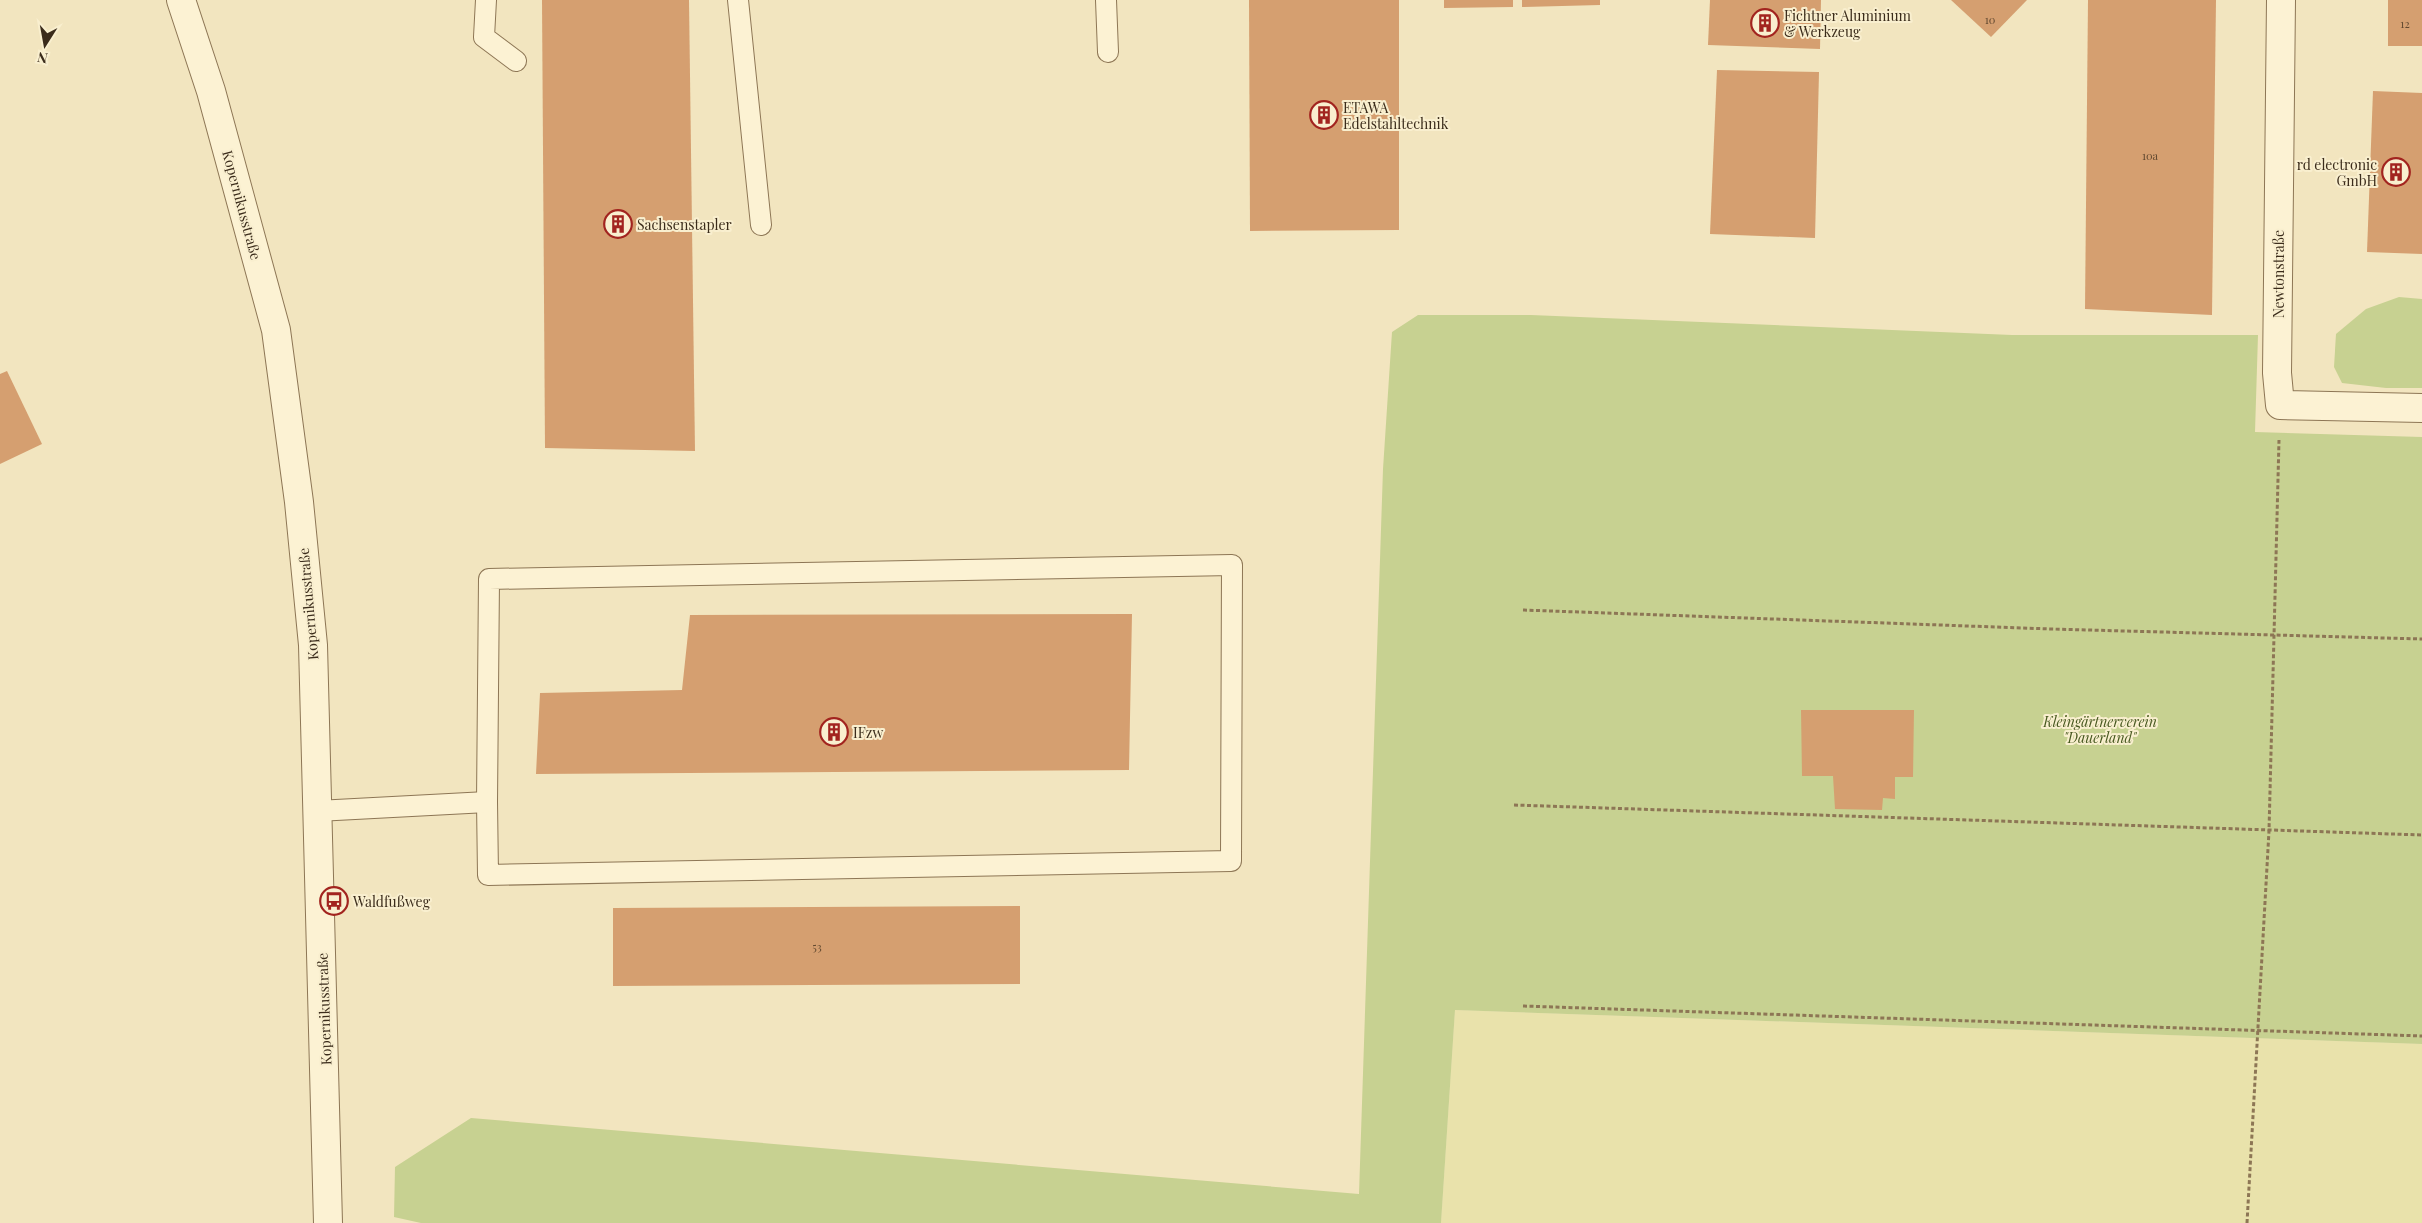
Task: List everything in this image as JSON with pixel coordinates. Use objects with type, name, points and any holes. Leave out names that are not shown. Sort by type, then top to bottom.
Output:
[{"type":"street","name":"Kopernikusstraße","points":[[181,0],[211,91],[276,330],[299,502],[313,645],[328,1223]]},
{"type":"street","name":"Newtonstraße","points":[[2280,0],[2278,373],[2280,405]]},
{"type":"street","points":[[2280,405],[2422,408]]},
{"type":"lane","points":[[486,0],[484,37],[516,62]]},
{"type":"lane","points":[[738,0],[762,225]]},
{"type":"lane","points":[[1106,0],[1108,52]]},
{"type":"lane","points":[[1232,565],[1231,861],[488,875],[486,802],[489,579],[1232,565]]},
{"type":"lane","points":[[317,811],[486,802]]},
{"type":"path","points":[[2247,1223],[2270,831],[2280,405]]},
{"type":"path","points":[[1523,610],[2051,629],[2422,639]]},
{"type":"path","points":[[1514,806],[2422,835]]},
{"type":"path","points":[[1523,1006],[2422,1036]]},
{"type":"shaded area","points":[[1455,1010],[2422,1044],[2422,1223],[1441,1223]]},
{"type":"green space","points":[[2399,297],[2422,299],[2422,388],[2386,388],[2342,383],[2334,367],[2336,334],[2366,309]]},
{"type":"green space","name":"Kleingärtnerverein \"Dauerland\"","points":[[1418,315],[1531,315],[2012,335],[2258,335],[2255,432],[2422,437],[2422,1044],[1455,1010],[1441,1223],[421,1223],[394,1217],[395,1167],[471,1118],[1359,1194],[1383,469],[1392,332]]},
{"type":"building","name":"Sachsenstapler","points":[[542,0],[689,0],[695,451],[545,448]]},
{"type":"building","name":"ETAWA Edelstahltechnik","points":[[1249,0],[1399,0],[1399,230],[1250,231]]},
{"type":"building","points":[[1444,0],[1513,0],[1513,7],[1444,8]]},
{"type":"building","points":[[1522,0],[1600,0],[1600,5],[1522,7]]},
{"type":"building","name":"Fichtner Aluminium & Werkzeug","points":[[1710,0],[1821,0],[1820,49],[1708,45]]},
{"type":"building","points":[[1951,0],[2027,0],[1991,37]]},
{"type":"building","points":[[2088,0],[2216,0],[2212,315],[2085,309]]},
{"type":"building","points":[[2388,0],[2422,0],[2422,46],[2388,46]]},
{"type":"building","points":[[1717,70],[1819,72],[1815,238],[1710,234]]},
{"type":"building","name":"rd electronic GmbH","points":[[2373,91],[2422,93],[2422,254],[2367,252]]},
{"type":"building","points":[[7,371],[42,444],[0,464],[0,374]]},
{"type":"building","name":"IFzw","points":[[1132,614],[1129,770],[536,774],[540,693],[682,690],[690,615]]},
{"type":"building","points":[[1801,710],[1914,710],[1913,777],[1895,777],[1895,799],[1883,798],[1882,810],[1835,809],[1833,776],[1802,776]]},
{"type":"building","points":[[1020,906],[1020,984],[613,986],[613,908]]},
{"type":"place","name":"Fichtner Aluminium & Werkzeug","points":[[1765,23]]},
{"type":"place","name":"ETAWA Edelstahltechnik","points":[[1324,115]]},
{"type":"place","name":"rd electronic GmbH","points":[[2396,172]]},
{"type":"place","name":"Sachsenstapler","points":[[618,224]]},
{"type":"place","name":"IFzw","points":[[834,732]]},
{"type":"place","name":"Waldfußweg","points":[[334,901]]}]
